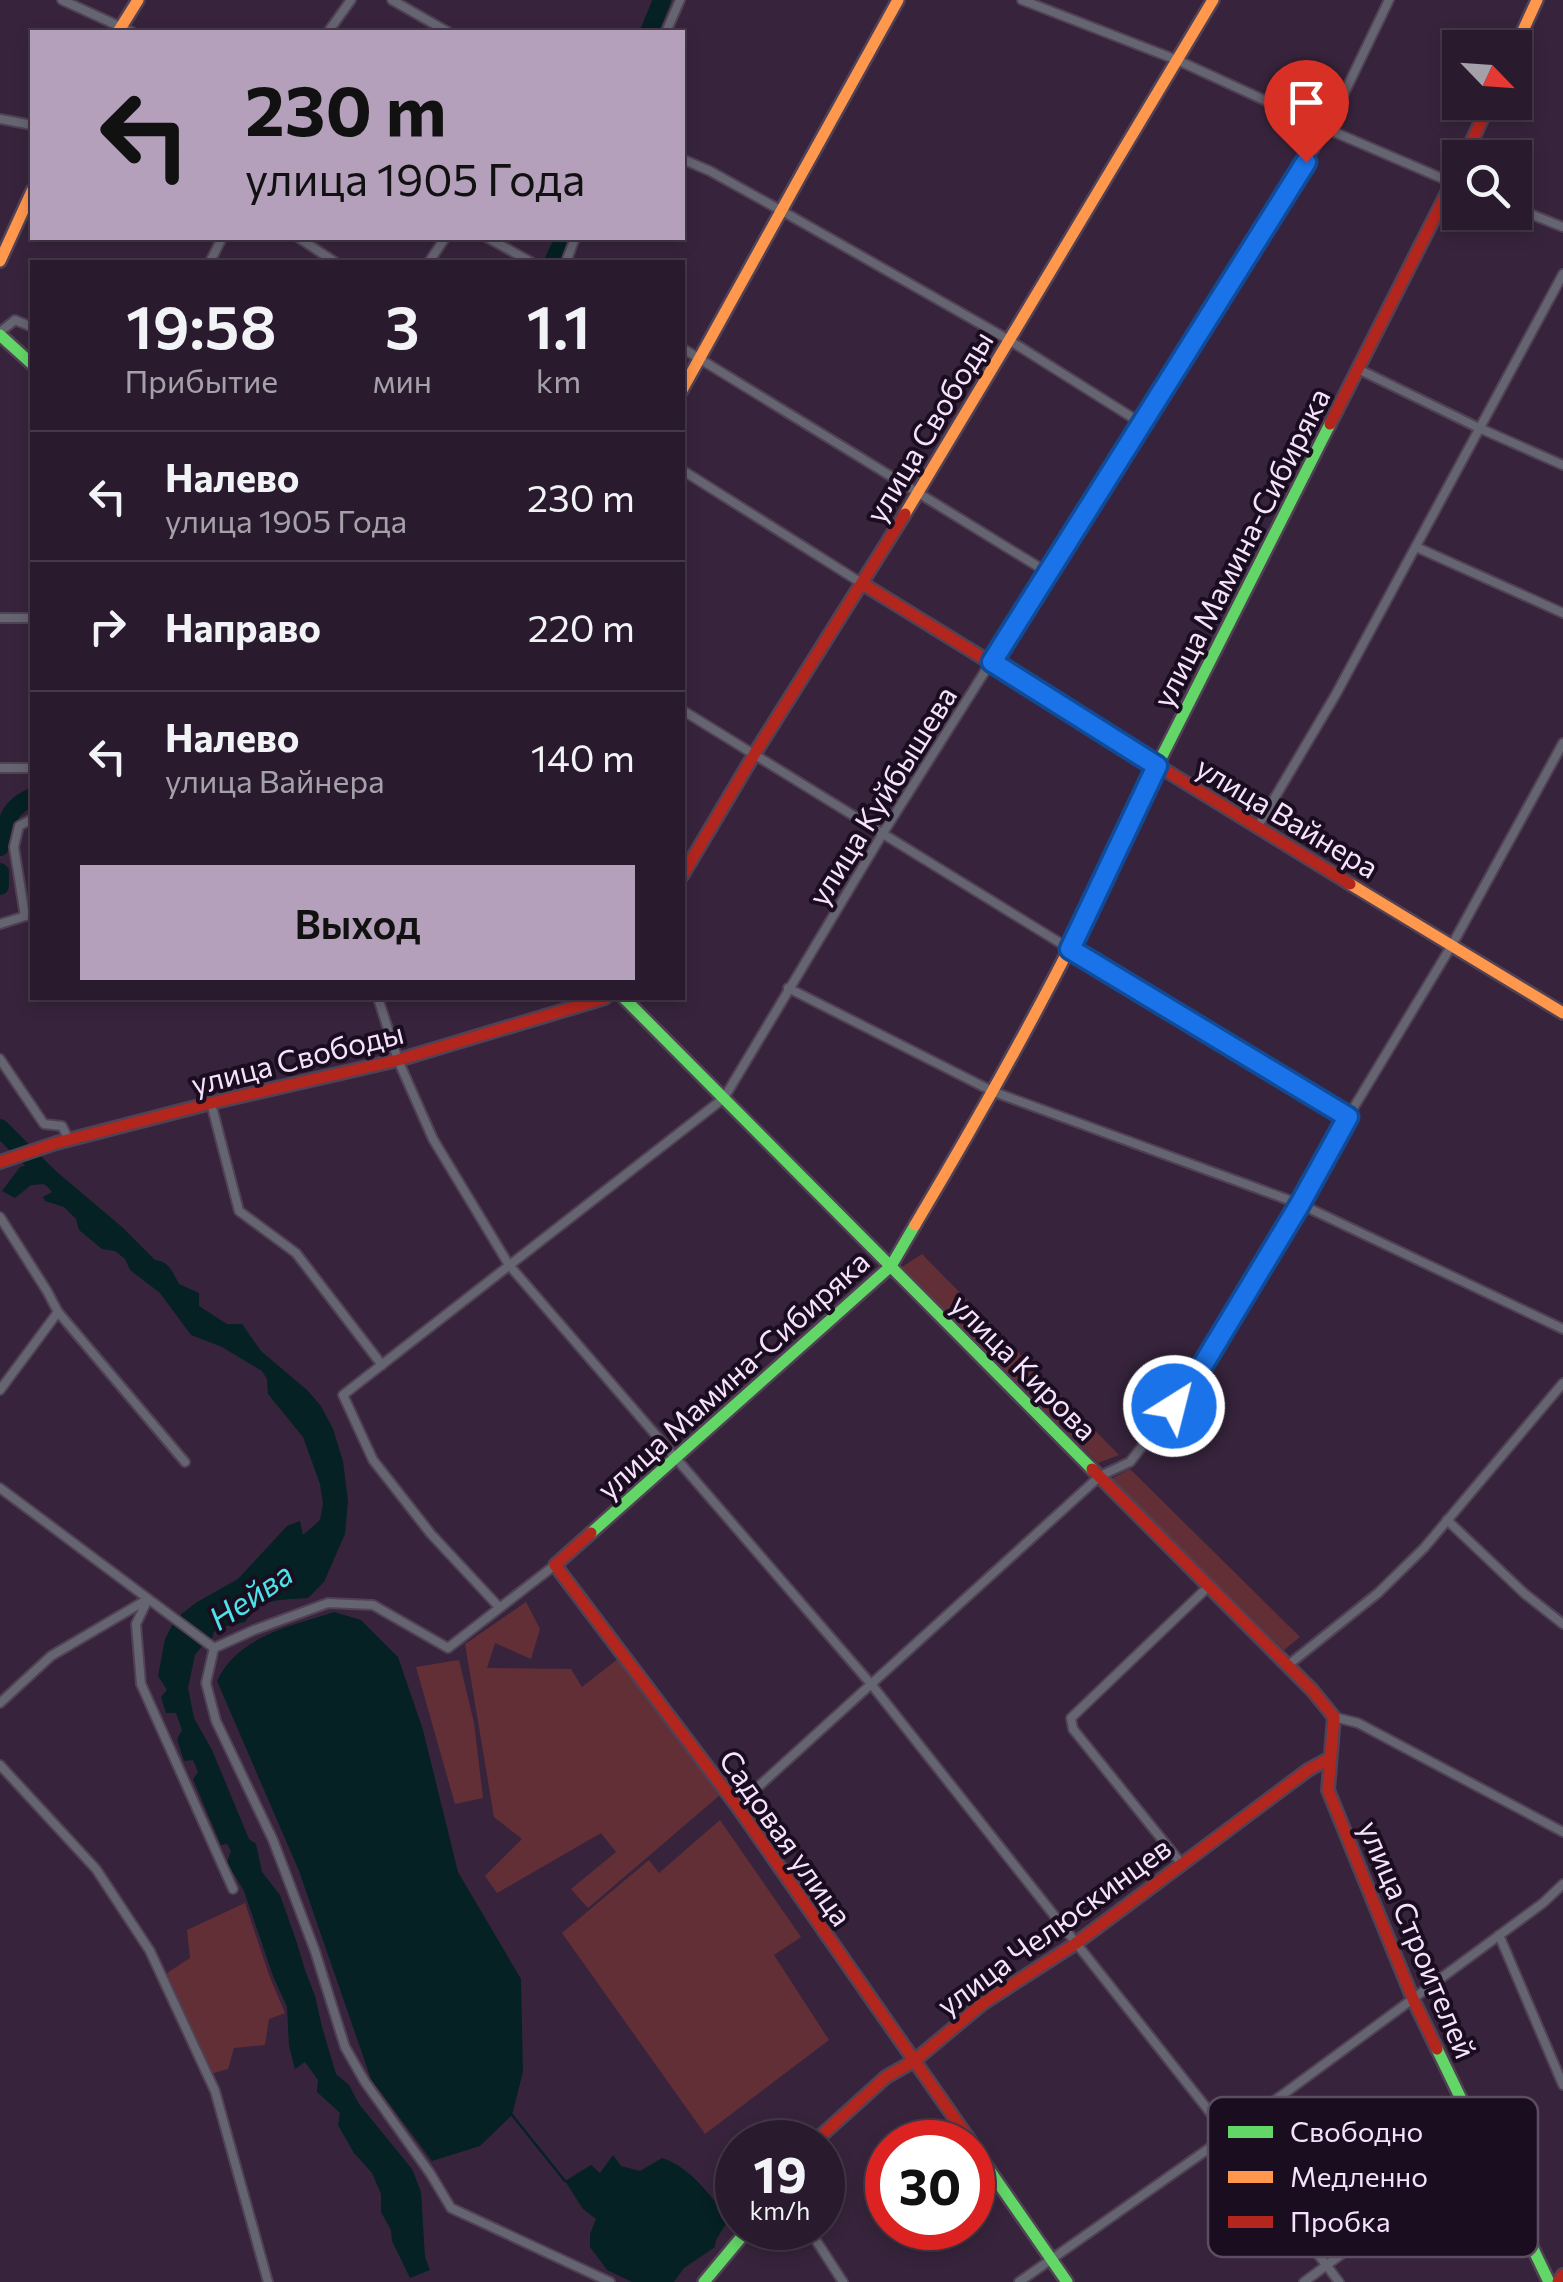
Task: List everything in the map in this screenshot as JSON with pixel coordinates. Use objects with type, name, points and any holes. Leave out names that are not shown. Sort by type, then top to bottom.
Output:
[{"type":"street","points":[[62,0],[122,30]]},
{"type":"street","points":[[124,30],[138,0]]},
{"type":"street","points":[[329,30],[351,0]]},
{"type":"street","points":[[392,0],[444,30]]},
{"type":"street","points":[[667,30],[680,0]]},
{"type":"street","points":[[685,385],[898,0]]},
{"type":"street","points":[[1022,0],[1177,60],[1442,179]]},
{"type":"street","name":"улица Свободы","points":[[685,871],[754,753],[863,584],[1213,0]]},
{"type":"street","name":"улица Куйбышева","points":[[499,1606],[431,1534],[374,1460],[343,1395],[724,1098],[883,832],[1327,129],[1388,0]]},
{"type":"street","points":[[1523,30],[1537,0]]},
{"type":"street","points":[[0,119],[30,126]]},
{"type":"street","points":[[685,161],[1009,340],[1141,423]]},
{"type":"street","points":[[0,262],[30,194]]},
{"type":"street","name":"улица Мамина-Сибиряка","points":[[214,1648],[328,1603],[373,1605],[448,1648],[556,1565],[891,1266],[994,1092],[1070,949],[1157,766],[1442,211]]},
{"type":"street","points":[[1532,215],[1563,227]]},
{"type":"street","points":[[303,240],[331,260]]},
{"type":"street","points":[[492,240],[526,260]]},
{"type":"street","points":[[1258,826],[1336,694],[1563,274]]},
{"type":"street","points":[[30,326],[15,320],[0,333],[30,362]]},
{"type":"street","points":[[685,350],[1048,572]]},
{"type":"street","points":[[1358,369],[1563,465]]},
{"type":"street","name":"улица Вайнера","points":[[685,472],[1157,766],[1563,1012]]},
{"type":"street","points":[[1416,547],[1563,614]]},
{"type":"street","points":[[0,618],[30,618]]},
{"type":"street","points":[[685,712],[1348,1117]]},
{"type":"street","points":[[737,1806],[1100,1476],[1130,1462],[1195,1378],[1300,1204],[1452,945],[1563,742]]},
{"type":"street","points":[[0,768],[30,768]]},
{"type":"street","points":[[0,924],[28,915],[14,847],[20,826],[30,820]]},
{"type":"street","points":[[788,988],[994,1092],[1300,1204],[1563,1329]]},
{"type":"street","points":[[379,1000],[398,1060],[433,1139],[509,1265],[871,1684],[1208,2110]]},
{"type":"street","name":"улица Свободы","points":[[0,1162],[211,1102],[398,1060],[598,1000]]},
{"type":"street","name":"улица Кирова","points":[[626,1000],[1312,1690],[1334,1717],[1358,1724],[1563,1832]]},
{"type":"street","points":[[0,1059],[44,1124],[62,1126],[63,1142]]},
{"type":"street","points":[[211,1102],[239,1210],[296,1252],[382,1364]]},
{"type":"street","points":[[0,1217],[58,1312],[185,1462]]},
{"type":"street","points":[[0,1390],[58,1312]]},
{"type":"street","points":[[1287,1666],[1378,1593],[1424,1548],[1563,1383]]},
{"type":"street","points":[[0,1488],[214,1648],[206,1683],[216,1722],[273,1840],[315,1951],[344,2048],[450,2208],[610,2282]]},
{"type":"street","points":[[1447,1520],[1525,1594],[1563,1624]]},
{"type":"street","name":"Садовая улица","points":[[556,1565],[737,1806],[955,2120]]},
{"type":"street","points":[[1180,1863],[1073,1729],[1072,1718],[1209,1586]]},
{"type":"street","points":[[0,1703],[51,1656],[148,1599]]},
{"type":"street","points":[[148,1599],[136,1624],[140,1684],[232,1889]]},
{"type":"street","name":"улица Строителей","points":[[1334,1717],[1328,1790],[1414,1999],[1461,2097]]},
{"type":"street","name":"улица Челюскинцев","points":[[838,2120],[886,2077],[914,2061],[982,2004],[1074,1944],[1308,1770],[1330,1758]]},
{"type":"street","points":[[0,1765],[96,1869],[150,1952],[215,2090],[268,2282]]},
{"type":"street","points":[[1280,2097],[1563,1884]]},
{"type":"street","points":[[1499,1935],[1563,2084]]},
{"type":"street","points":[[1019,2282],[1208,2149]]},
{"type":"street","name":"Садовая улица","points":[[995,2177],[1068,2282]]},
{"type":"street","points":[[704,2282],[733,2250]]},
{"type":"street","points":[[822,2250],[843,2282]]},
{"type":"street","points":[[1320,2257],[1339,2282]]},
{"type":"street","points":[[1304,2282],[1339,2257]]},
{"type":"street","name":"улица Строителей","points":[[1536,2257],[1548,2282]]},
{"type":"street","points":[[1558,2282],[1563,2275]]},
{"type":"shaded area","points":[[922,1254],[1119,1455],[1098,1463],[902,1267]]},
{"type":"shaded area","points":[[1130,1469],[1300,1637],[1284,1650],[1111,1479]]},
{"type":"shaded area","points":[[526,1602],[540,1629],[531,1659],[495,1643],[487,1668],[571,1669],[582,1687],[619,1658],[720,1795],[588,1908],[571,1889],[616,1852],[601,1833],[497,1893],[485,1876],[522,1839],[494,1817],[465,1644]]},
{"type":"shaded area","points":[[459,1660],[474,1723],[483,1798],[455,1804],[416,1667]]},
{"type":"shaded area","points":[[720,1820],[801,1937],[774,1955],[829,2040],[723,2120],[715,2120],[715,2126],[705,2134],[562,1933],[649,1860],[659,1873]]},
{"type":"shaded area","points":[[245,1903],[285,2013],[269,2019],[265,2045],[234,2048],[228,2069],[210,2074],[167,1973],[190,1958],[187,1930]]},
{"type":"water","points":[[44,1161],[155,1260],[167,1265],[179,1284],[199,1293],[199,1306],[227,1324],[242,1324],[261,1351],[321,1406],[343,1461],[348,1501],[345,1534],[324,1582],[308,1598],[265,1604],[245,1622],[214,1632],[211,1642],[179,1616],[238,1579],[287,1526],[300,1521],[303,1535],[320,1520],[320,1484],[303,1437],[268,1394],[262,1371],[222,1347],[191,1335],[160,1293],[130,1270],[125,1259],[115,1251],[102,1249],[79,1230],[76,1219],[64,1207],[45,1201],[43,1197],[52,1192],[45,1184],[31,1185],[15,1198],[2,1191],[20,1167]]},
{"type":"water","points":[[334,1612],[361,1620],[398,1657],[423,1730],[458,1872],[521,1979],[523,2072],[512,2115],[480,2146],[432,2161],[371,2079],[299,1871],[217,1681],[226,1666],[252,1643]]},
{"type":"water","points":[[174,1622],[203,1645],[195,1655],[188,1688],[194,1718],[212,1750],[249,1839],[256,1844],[262,1872],[280,1895],[315,1996],[336,2074],[349,2085],[359,2104],[412,2169],[421,2192],[425,2257],[430,2270],[410,2278],[381,2212],[381,2194],[372,2173],[354,2153],[338,2125],[340,2113],[317,2092],[318,2080],[305,2062],[295,2069],[289,2046],[287,2007],[244,1891],[227,1862],[231,1851],[227,1844],[221,1845],[193,1779],[198,1772],[193,1760],[184,1761],[177,1739],[182,1730],[176,1713],[166,1713],[161,1697],[167,1690],[158,1676],[165,1639]]},
{"type":"water","points":[[613,2155],[621,2166],[640,2171],[662,2158],[682,2168],[715,2202],[715,2247],[684,2268],[674,2282],[632,2282],[607,2270],[590,2247],[596,2219],[583,2209],[565,2181],[591,2165],[600,2173]]},
{"type":"waterway","points":[[650,30],[662,0]]},
{"type":"waterway","points":[[554,260],[563,240]]},
{"type":"waterway","points":[[0,847],[13,811],[30,798]]},
{"type":"waterway","points":[[0,872],[0,886]]},
{"type":"waterway","name":"Нейва","points":[[0,1128],[49,1177]]},
{"type":"waterway","points":[[512,2115],[565,2181]]},
{"type":"traffic: fast","points":[[0,335],[30,362]]},
{"type":"traffic: fast","points":[[1108,870],[1330,424]]},
{"type":"traffic: fast","points":[[626,1000],[1092,1469]]},
{"type":"traffic: fast","points":[[591,1533],[891,1266],[915,1225]]},
{"type":"traffic: fast","points":[[1437,2049],[1460,2097]]},
{"type":"traffic: fast","points":[[995,2178],[1067,2282]]},
{"type":"traffic: fast","points":[[704,2282],[731,2250]]},
{"type":"traffic: fast","points":[[1537,2257],[1549,2282]]},
{"type":"traffic: slow","points":[[119,30],[138,0]]},
{"type":"traffic: slow","points":[[685,385],[898,0]]},
{"type":"traffic: slow","points":[[905,514],[1213,0]]},
{"type":"traffic: slow","points":[[1523,30],[1537,0]]},
{"type":"traffic: slow","points":[[0,261],[30,195]]},
{"type":"traffic: slow","points":[[915,1225],[1016,1050],[1108,870]]},
{"type":"traffic: slow","points":[[1350,884],[1563,1013]]},
{"type":"traffic: jam","points":[[1472,140],[1482,120]]},
{"type":"traffic: jam","points":[[1330,424],[1442,203]]},
{"type":"traffic: jam","points":[[685,871],[905,514]]},
{"type":"traffic: jam","points":[[863,584],[1350,884]]},
{"type":"traffic: jam","points":[[0,1162],[56,1143],[211,1103],[398,1060],[598,1000]]},
{"type":"traffic: jam","points":[[1092,1469],[1312,1690],[1334,1717],[1328,1790],[1437,2049]]},
{"type":"traffic: jam","points":[[591,1533],[555,1565],[737,1806],[956,2120]]},
{"type":"traffic: jam","points":[[838,2120],[886,2077],[914,2061],[982,2004],[1075,1944],[1308,1770],[1330,1758]]},
{"type":"traffic: jam","points":[[1558,2282],[1563,2275]]},
{"type":"route","points":[[1174,1406],[1300,1204],[1348,1117],[1070,949],[1157,766],[992,662],[1306,162]]}]
